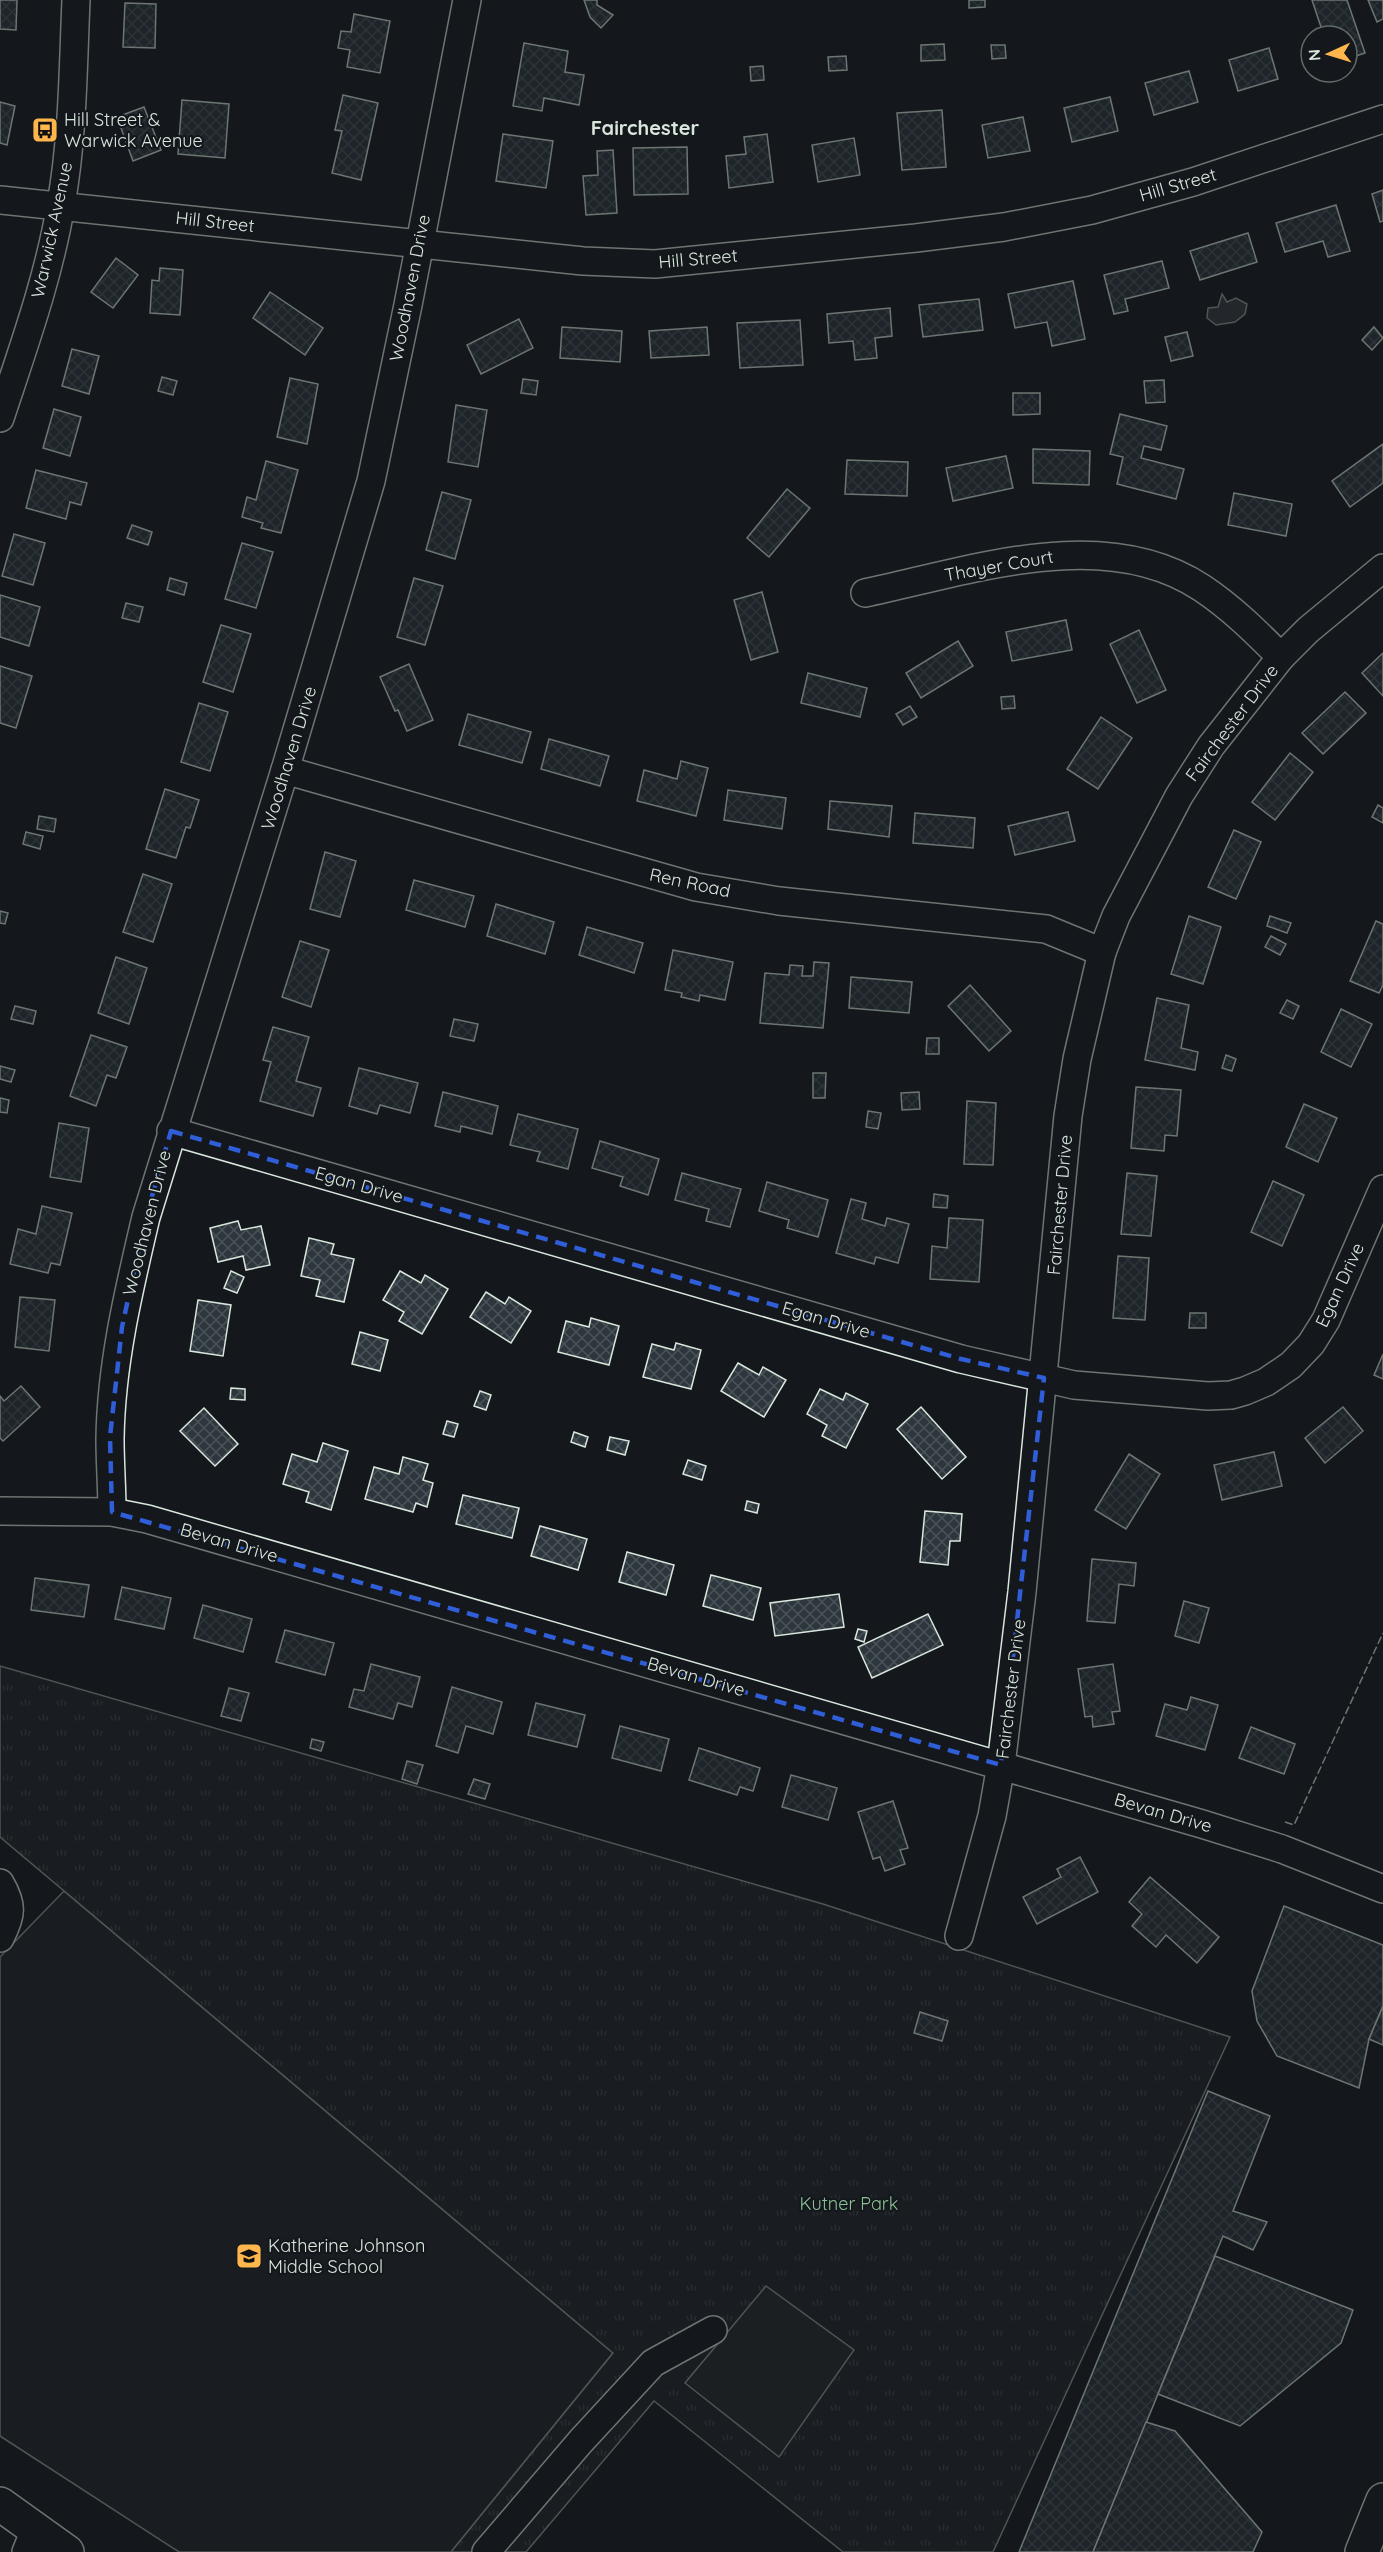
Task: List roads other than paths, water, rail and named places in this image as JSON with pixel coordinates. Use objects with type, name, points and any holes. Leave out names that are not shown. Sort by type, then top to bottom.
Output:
[{"type":"main road","points":[[0,2505],[31,2541],[67,2552]]},
{"type":"street","name":"Warwick Avenue","points":[[0,418],[46,273],[61,206],[70,145],[76,0]]},
{"type":"street","name":"Woodhaven Drive","points":[[112,1512],[110,1437],[122,1327],[146,1217],[285,770],[371,481],[467,0]]},
{"type":"street","name":"Hill Street","points":[[0,200],[583,261],[655,264],[916,238],[1004,227],[1092,210],[1194,182],[1383,119]]},
{"type":"street","name":"Thayer Court","points":[[865,593],[1036,557],[1079,554],[1113,556],[1164,570],[1200,587],[1243,619],[1281,657]]},
{"type":"street","name":"Fairchester Drive","points":[[959,1936],[992,1816],[1001,1766],[1022,1592],[1068,1116],[1077,1059],[1102,952],[1116,916],[1179,796],[1211,746],[1281,657],[1308,630],[1383,568]]},
{"type":"street","name":"Ren Road","points":[[285,770],[696,887],[779,901],[1046,929],[1102,952]]},
{"type":"street","name":"Egan Drive","points":[[171,1131],[962,1359],[1074,1385],[1208,1396],[1231,1395],[1266,1382],[1311,1344],[1326,1320],[1383,1190]]},
{"type":"street","name":"Bevan Drive","points":[[0,1510],[112,1512],[147,1519],[1282,1849],[1383,1889]]},
{"type":"street","points":[[0,1883],[9,1898],[10,1920],[0,1938]]},
{"type":"street","points":[[486,2552],[581,2441],[653,2363],[713,2330]]},
{"type":"place","name":"Hill Street & Warwick Avenue","points":[[45,130]]},
{"type":"place","name":"Katherine Johnson Middle School","points":[[249,2256]]},
{"type":"district","name":"Fairchester","points":[[645,128]]},
{"type":"park label","name":"Kutner Park","points":[[849,2204]]}]
